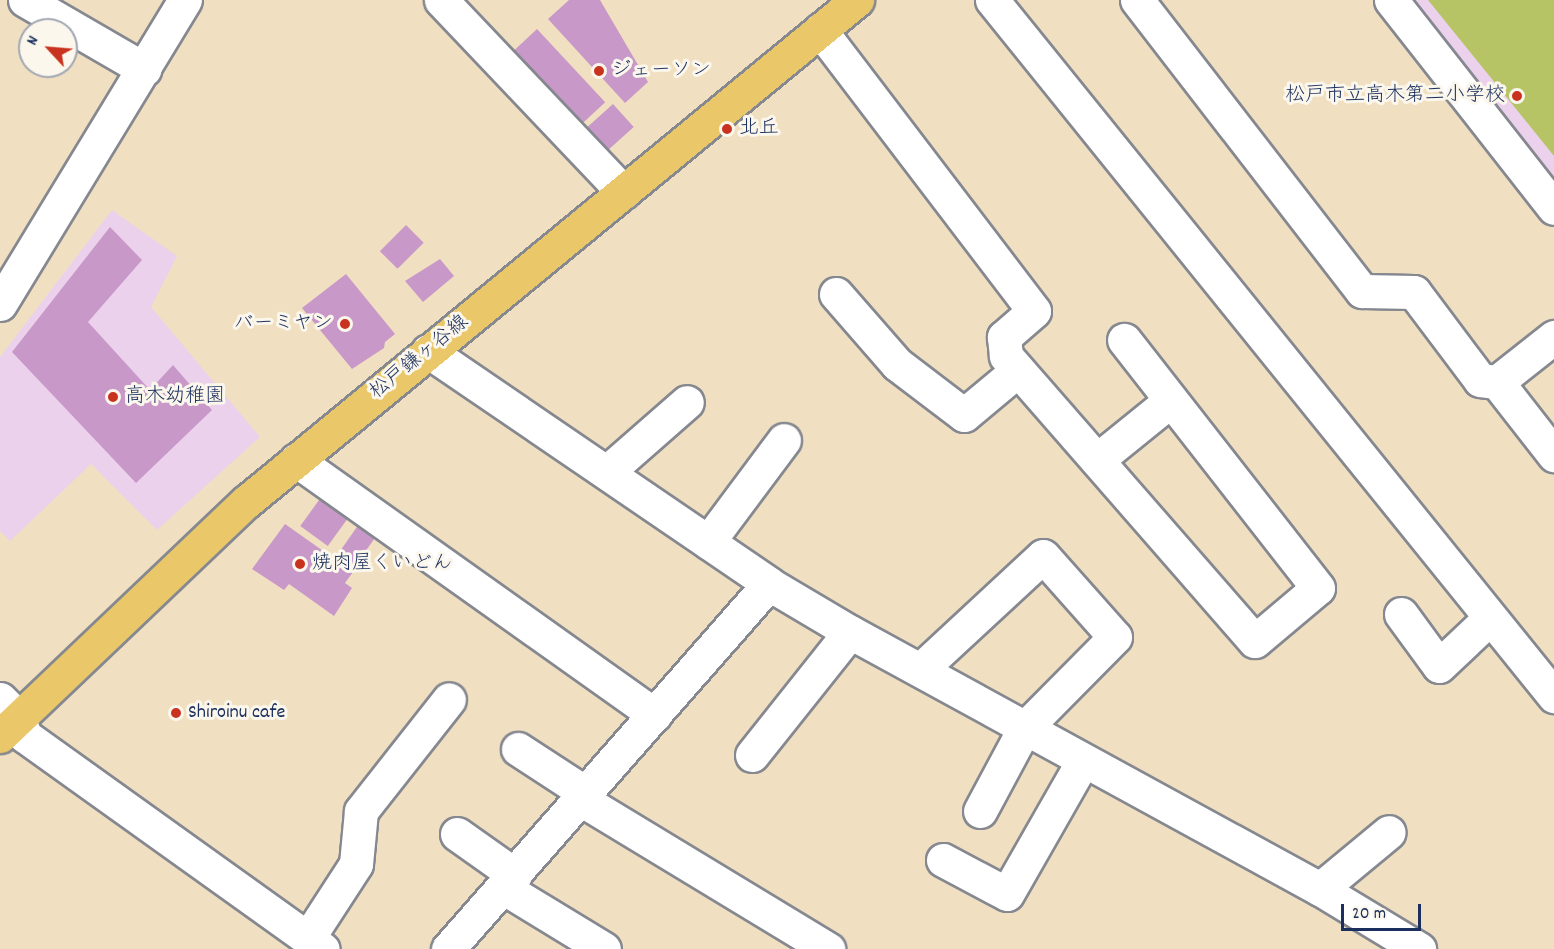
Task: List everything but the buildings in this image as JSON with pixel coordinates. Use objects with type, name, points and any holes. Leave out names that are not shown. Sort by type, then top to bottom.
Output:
[{"type":"main road","name":"松戸鎌ヶ谷線","points":[[6,718],[296,460],[857,0]]},
{"type":"street","points":[[25,0],[144,69]]},
{"type":"street","points":[[0,304],[185,0]]},
{"type":"street","points":[[992,0],[1554,696]]},
{"type":"street","points":[[1137,0],[1362,291],[1414,291],[1480,380],[1497,382],[1554,337]]},
{"type":"street","points":[[1391,0],[1554,208]]},
{"type":"street","points":[[444,2],[623,192]]},
{"type":"street","points":[[820,30],[1034,311],[1004,336],[1006,356],[1256,641],[1318,588],[1124,340]]},
{"type":"street","points":[[836,294],[897,364],[964,415],[1018,370]]},
{"type":"street","points":[[428,351],[769,584],[850,633],[921,669],[1024,729],[1320,889],[1419,949]]},
{"type":"street","points":[[1497,382],[1554,455]]},
{"type":"street","points":[[1097,460],[1171,400]]},
{"type":"street","points":[[607,472],[687,402]]},
{"type":"street","points":[[708,542],[784,440]]},
{"type":"street","points":[[296,460],[655,715]]},
{"type":"street","points":[[921,669],[1043,556],[1115,637],[1024,729],[980,811]]},
{"type":"street","points":[[448,949],[510,882],[769,584]]},
{"type":"street","points":[[1401,614],[1439,666],[1490,618]]},
{"type":"street","points":[[752,755],[850,633]]},
{"type":"street","points":[[6,718],[25,736],[315,944],[356,864],[361,812],[449,699]]},
{"type":"street","points":[[518,749],[584,797],[828,949]]},
{"type":"street","points":[[943,860],[1007,894],[1083,760]]},
{"type":"street","points":[[1320,889],[1389,832]]},
{"type":"street","points":[[457,834],[510,882],[604,949]]},
{"type":"shaded area","name":"松戸市立高木第二小学校","points":[[1406,0],[1554,0],[1554,192]]},
{"type":"shaded area","name":"高木幼稚園","points":[[112,210],[177,256],[151,307],[260,437],[157,530],[91,464],[10,541],[0,531],[0,357]]},
{"type":"green space","name":"松戸市立高木第二小学校","points":[[1428,0],[1554,0],[1554,156]]},
{"type":"place","name":"ジェーソン","points":[[599,71]]},
{"type":"place","name":"松戸市立高木第二小学校","points":[[1517,96]]},
{"type":"place","name":"北丘","points":[[727,129]]},
{"type":"place","name":"バーミヤン","points":[[345,324]]},
{"type":"place","name":"高木幼稚園","points":[[113,397]]},
{"type":"place","name":"焼肉屋くいどん","points":[[300,564]]},
{"type":"place","name":"Shiroinu cafe","points":[[176,713]]}]
